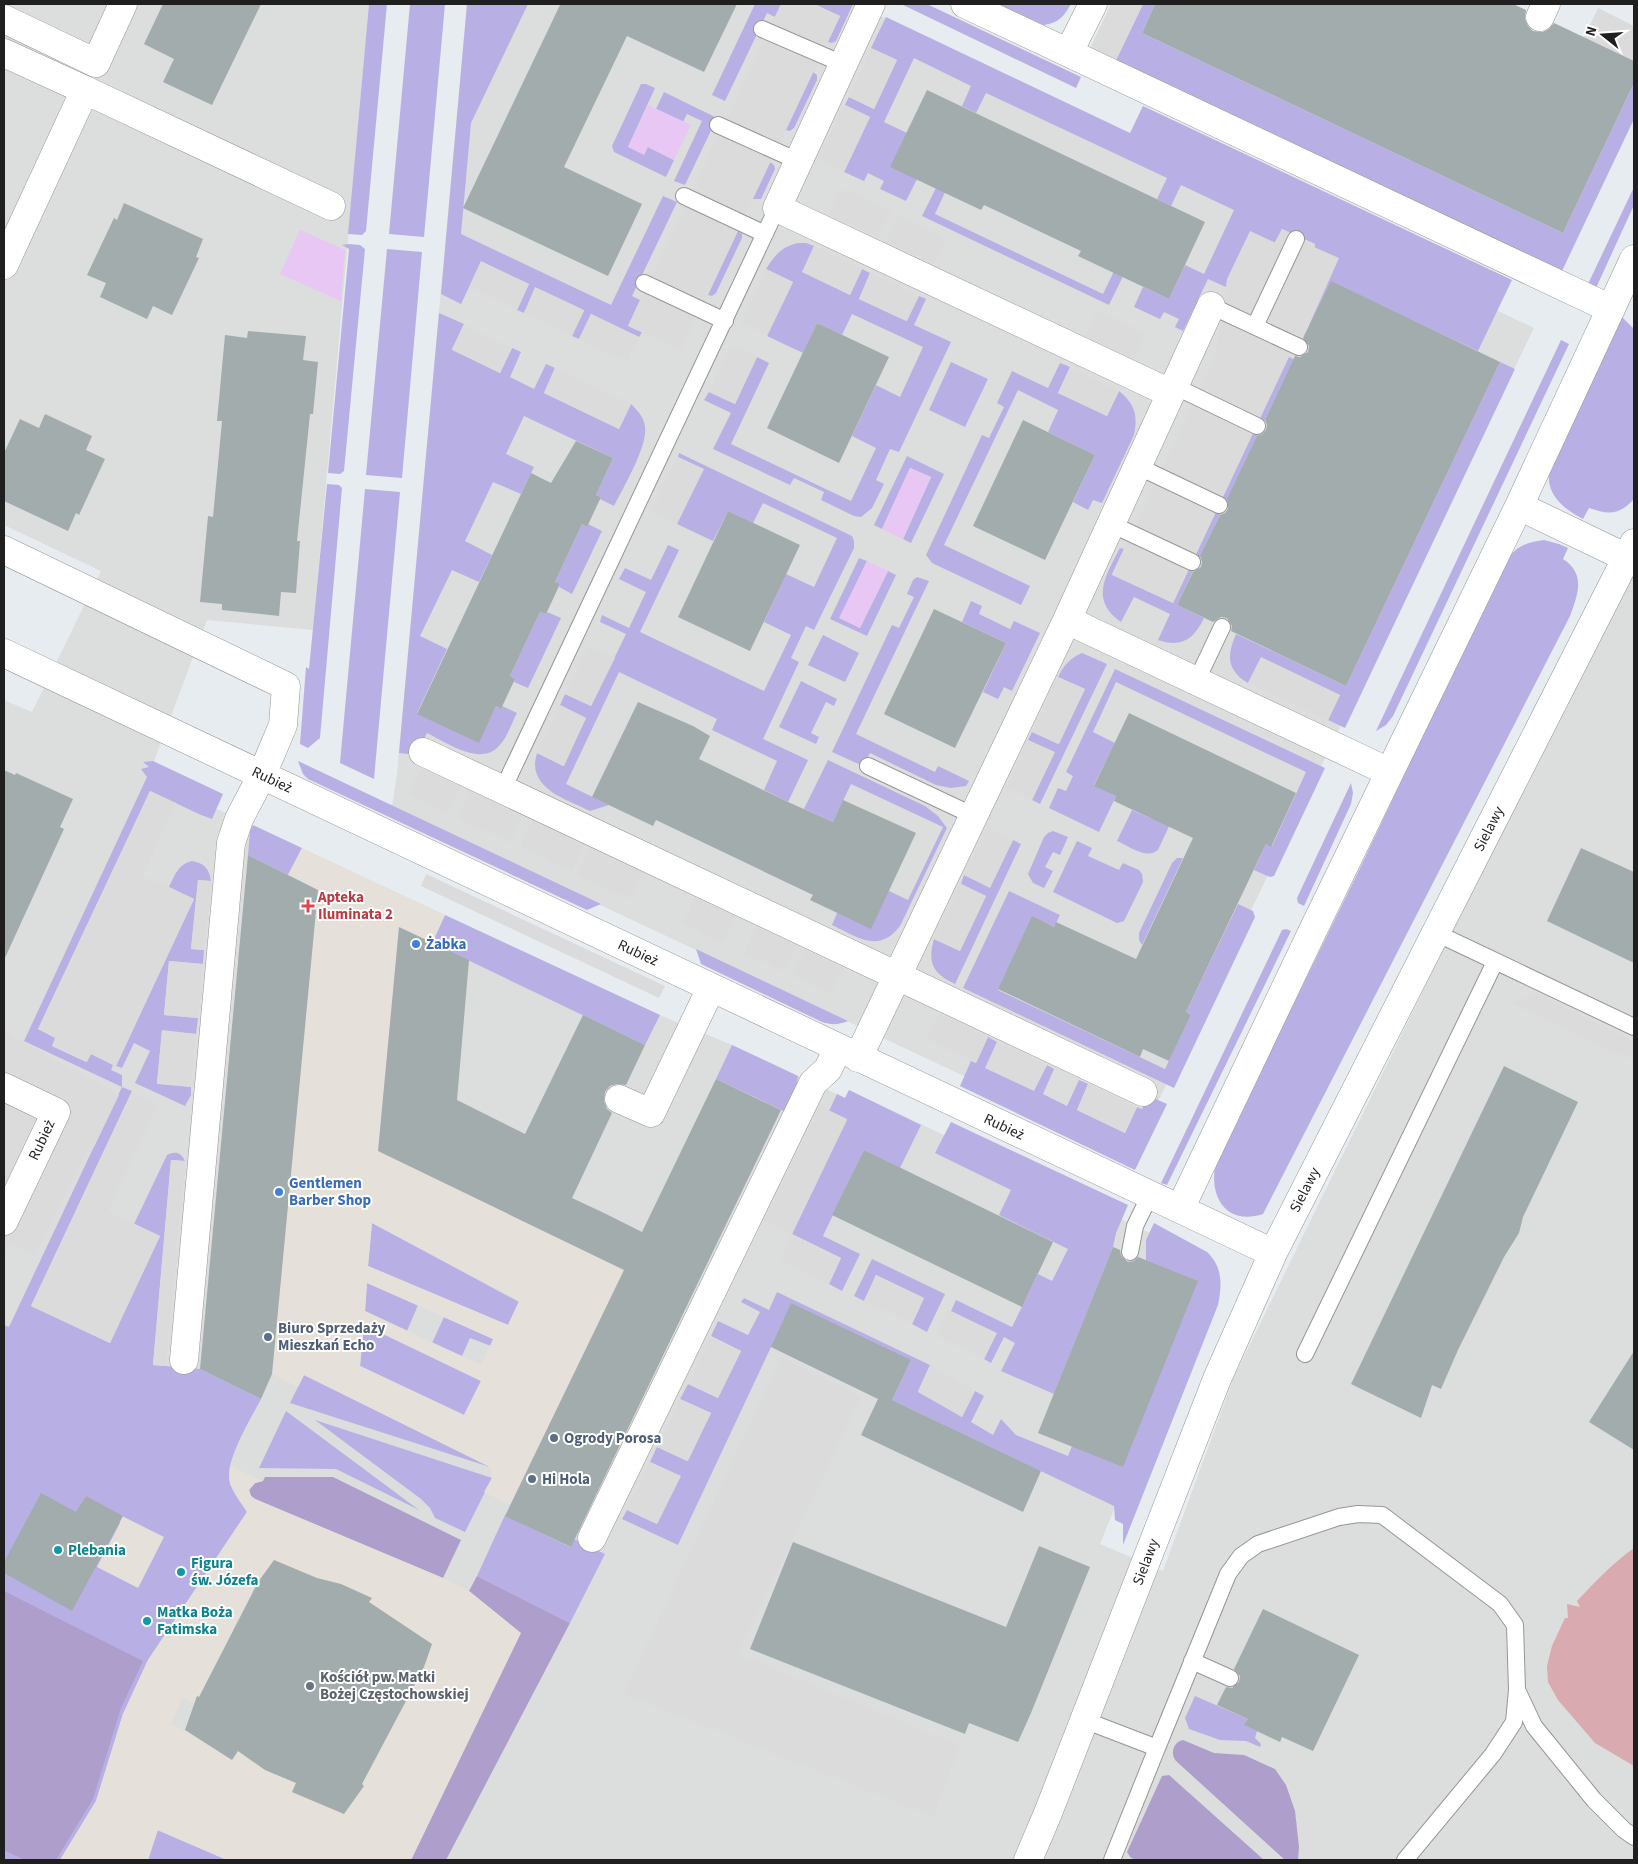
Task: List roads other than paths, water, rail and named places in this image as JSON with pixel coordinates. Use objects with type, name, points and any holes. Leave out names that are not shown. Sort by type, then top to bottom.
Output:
[{"type":"street","points":[[4,19],[96,63],[123,4]]},
{"type":"street","points":[[871,4],[777,208],[1172,390]]},
{"type":"street","points":[[965,4],[1611,309]]},
{"type":"street","points":[[1069,52],[1093,4]]},
{"type":"street","points":[[4,53],[331,206]]},
{"type":"street","points":[[4,265],[85,90]]},
{"type":"street","points":[[1180,1209],[1389,772],[1519,506],[1634,259]]},
{"type":"street","points":[[592,1538],[813,1082],[848,1053],[896,975],[1066,620],[1211,306]]},
{"type":"street","points":[[1519,506],[1631,550]]},
{"type":"street","points":[[4,550],[286,686],[283,725],[262,775],[239,819],[231,843],[184,1360]]},
{"type":"street","name":"Sielawy","points":[[1028,1860],[1217,1379],[1273,1253],[1631,550]]},
{"type":"street","points":[[1066,620],[1389,772]]},
{"type":"street","name":"Rubież","points":[[4,653],[1273,1253]]},
{"type":"street","points":[[423,752],[1143,1092]]},
{"type":"street","points":[[619,1099],[651,1114],[711,988]]},
{"type":"street","name":"Rubież","points":[[4,1087],[56,1112],[4,1221]]},
{"type":"lane","points":[[762,29],[843,64]]},
{"type":"lane","points":[[718,124],[798,161]]},
{"type":"lane","points":[[684,196],[765,234]]},
{"type":"lane","points":[[504,789],[777,208]]},
{"type":"lane","points":[[1255,326],[1296,239]]},
{"type":"lane","points":[[644,283],[725,321]]},
{"type":"lane","points":[[1211,306],[1299,347]]},
{"type":"lane","points":[[1172,390],[1257,426]]},
{"type":"lane","points":[[1137,466],[1219,505]]},
{"type":"lane","points":[[1110,524],[1192,562]]},
{"type":"lane","points":[[1196,682],[1222,627]]},
{"type":"lane","points":[[868,766],[972,815]]},
{"type":"lane","points":[[1436,933],[1634,1027]]},
{"type":"lane","points":[[1306,1354],[1495,962]]},
{"type":"lane","points":[[1130,1252],[1139,1190]]},
{"type":"lane","points":[[1112,1860],[1228,1574],[1241,1556],[1258,1544],[1339,1517],[1358,1514],[1382,1514],[1500,1604],[1515,1625],[1517,1690],[1514,1722],[1493,1754],[1405,1860]]},
{"type":"lane","points":[[1192,1661],[1230,1678]]},
{"type":"lane","points":[[1517,1690],[1534,1726],[1594,1800],[1624,1830],[1634,1837]]},
{"type":"lane","points":[[1084,1720],[1157,1748]]},
{"type":"place","name":"Apteka Iluminata 2","points":[[308,906]]},
{"type":"place","name":"Żabka","points":[[416,944]]},
{"type":"place","name":"Gentlemen Barber Shop","points":[[279,1192]]},
{"type":"place","name":"Biuro Sprzedaży Mieszkań Echo","points":[[268,1337]]},
{"type":"place","name":"Ogrody Porosa","points":[[554,1438]]},
{"type":"place","name":"Hi Hola","points":[[532,1479]]},
{"type":"place","name":"Plebania","points":[[58,1550]]},
{"type":"place","name":"Figura św. Józefa","points":[[181,1572]]},
{"type":"place","name":"Matka Boża Fatimska","points":[[147,1621]]},
{"type":"place","name":"Kościół pw. Matki Bożej Częstochowskiej","points":[[310,1686]]}]
